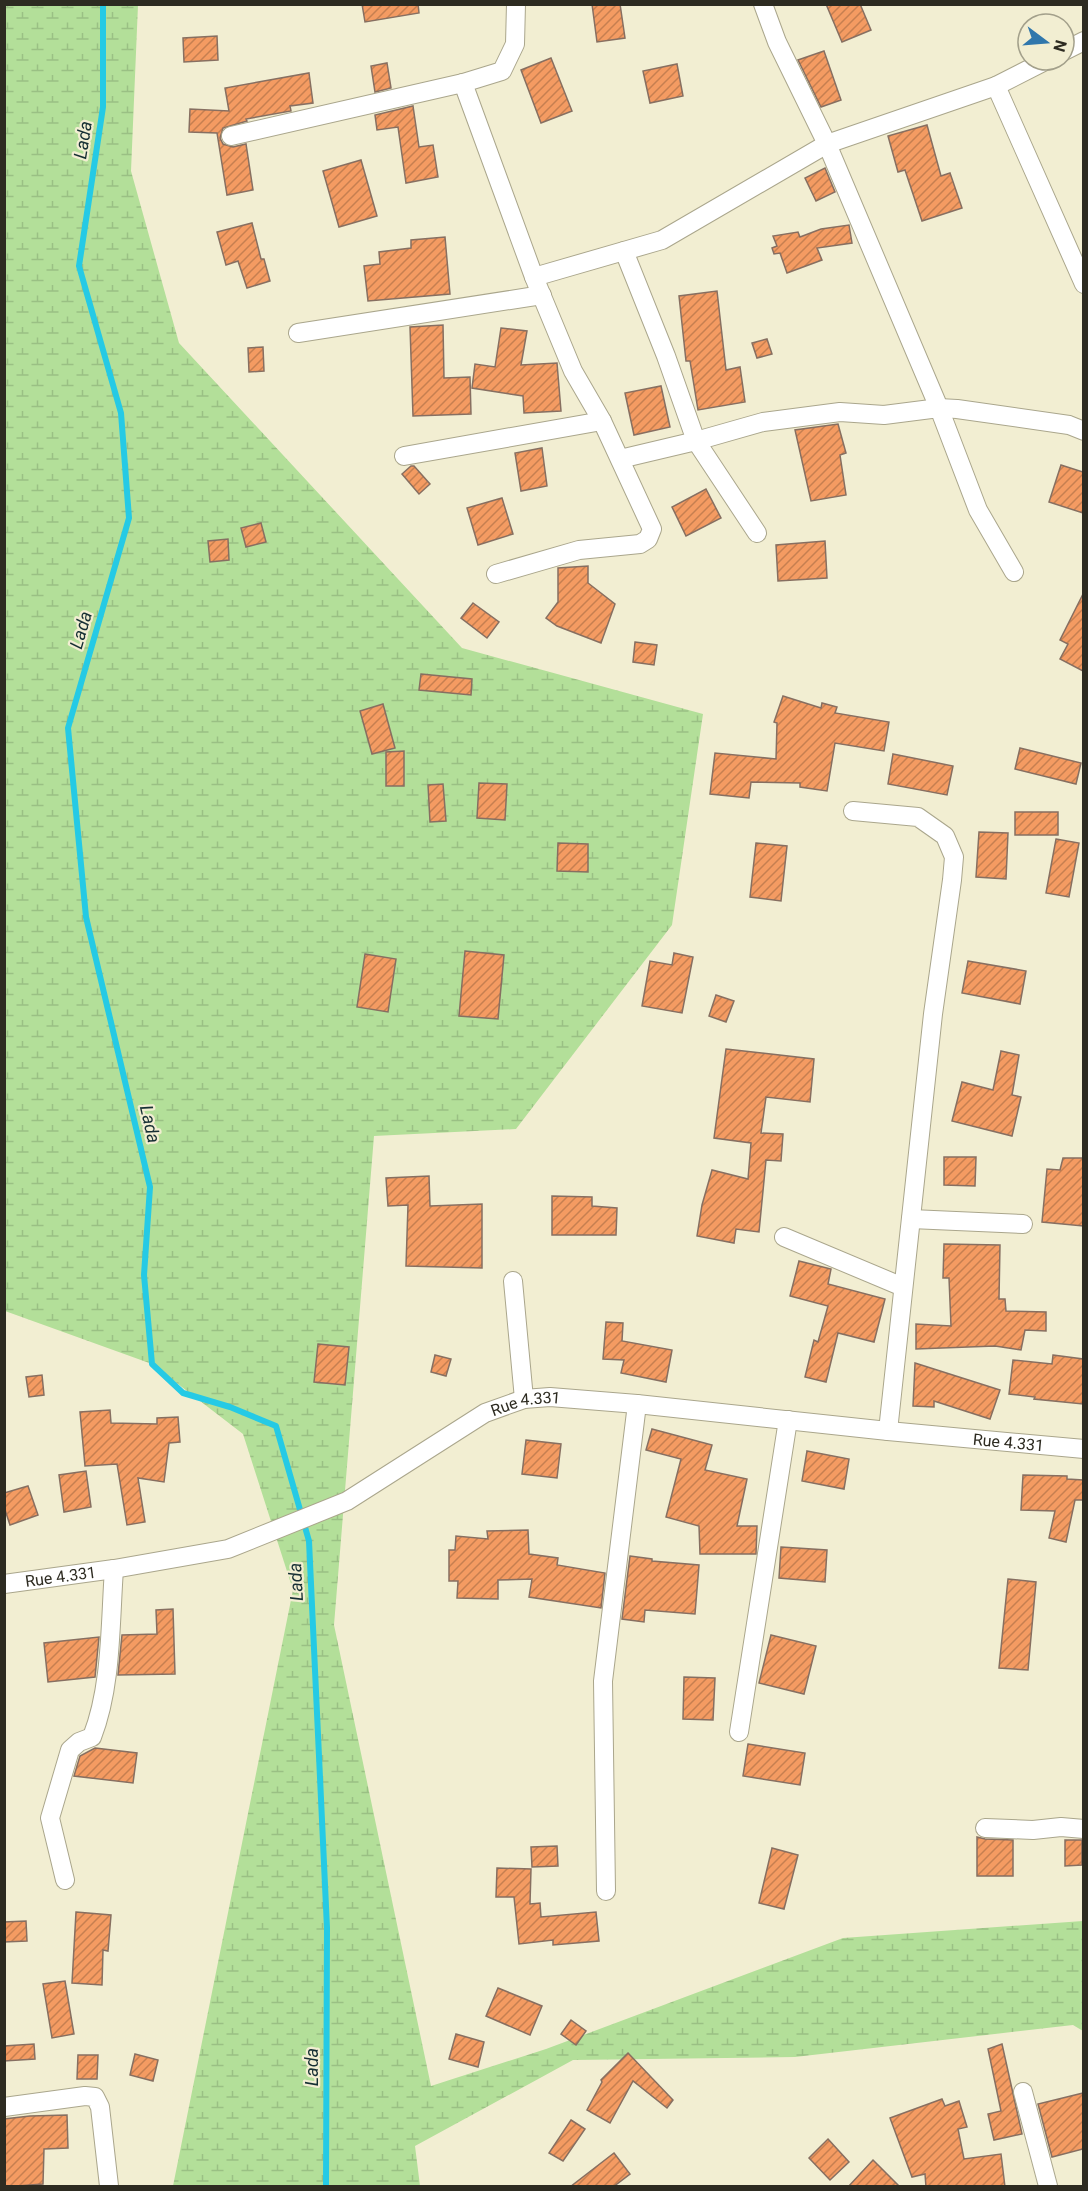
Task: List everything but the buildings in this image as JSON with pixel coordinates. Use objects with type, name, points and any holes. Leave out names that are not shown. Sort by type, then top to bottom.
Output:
[{"type":"street","points":[[231,136],[463,83],[502,71],[515,44],[516,4]]},
{"type":"street","points":[[763,4],[777,42],[827,144],[939,408],[978,510],[1014,572]]},
{"type":"street","points":[[534,277],[662,240],[827,144],[996,86],[1023,72]]},
{"type":"street","points":[[463,83],[534,277],[573,371],[602,421],[652,529],[648,539],[640,544],[579,550],[496,574]]},
{"type":"street","points":[[996,86],[1083,284]]},
{"type":"street","points":[[624,251],[666,356],[696,441],[757,533]]},
{"type":"street","points":[[298,333],[542,295]]},
{"type":"street","points":[[620,459],[763,422],[840,412],[884,415],[939,408],[957,409],[1069,425],[1083,431]]},
{"type":"street","points":[[404,456],[602,421]]},
{"type":"street","points":[[853,812],[918,817],[945,836],[954,857],[933,1014],[888,1431]]},
{"type":"street","points":[[911,1219],[1023,1224]]},
{"type":"street","points":[[784,1237],[903,1287]]},
{"type":"street","points":[[513,1281],[524,1399]]},
{"type":"street","name":"Rue 4.331","points":[[4,1584],[114,1569],[228,1549],[347,1501],[485,1413],[524,1399],[550,1397],[637,1404],[1083,1449]]},
{"type":"street","points":[[606,1891],[603,1681],[637,1404]]},
{"type":"street","points":[[739,1732],[788,1420]]},
{"type":"street","points":[[65,1880],[50,1818],[70,1750],[79,1742],[93,1737],[101,1716],[114,1569]]},
{"type":"street","points":[[985,1828],[1083,1829]]},
{"type":"street","points":[[1023,2092],[1048,2187]]},
{"type":"street","points":[[4,2107],[86,2096],[95,2097],[100,2107],[109,2187]]},
{"type":"green space","points":[[5,5],[138,5],[131,171],[179,343],[462,648],[703,714],[672,925],[516,1129],[374,1136],[334,1625],[431,2086],[546,2049],[843,1938],[1083,1921],[1083,2031],[1073,2025],[795,2057],[573,2060],[415,2146],[420,2186],[173,2186],[293,1590],[243,1434],[152,1364],[5,1311]]},
{"type":"waterway","name":"Lada","points":[[103,4],[103,107],[79,266],[121,413],[129,518],[68,728],[86,917],[150,1187],[144,1275],[152,1364],[183,1393],[230,1407],[276,1426],[309,1541],[327,1928],[326,2186]]}]
